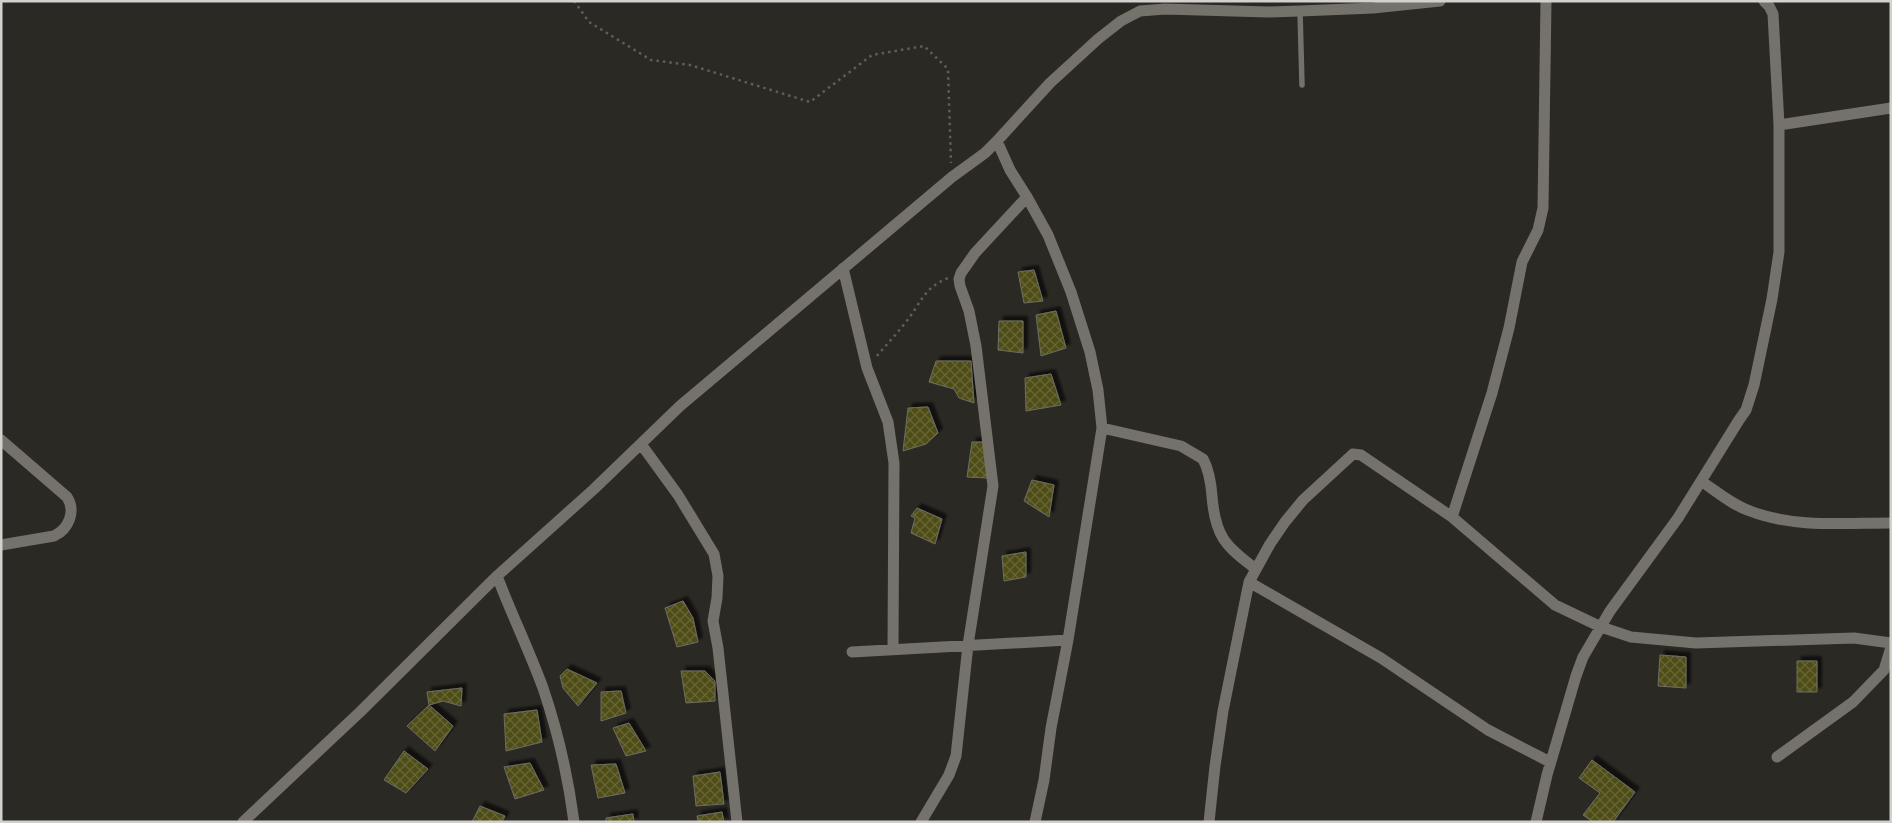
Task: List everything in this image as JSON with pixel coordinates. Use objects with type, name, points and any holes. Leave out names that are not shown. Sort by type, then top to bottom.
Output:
[{"type":"street","points":[[243,822],[360,712],[497,576],[594,489],[680,406],[952,177],[985,153],[1050,83],[1098,39],[1132,14],[1165,9],[1268,12],[1373,8],[1440,1]]},
{"type":"street","points":[[1452,517],[1492,394],[1509,328],[1522,262],[1535,239],[1541,220],[1544,190],[1546,1]]},
{"type":"street","points":[[1536,822],[1550,762],[1583,657],[1610,612],[1678,518],[1746,410],[1754,385],[1772,299],[1779,252],[1779,125],[1773,14],[1764,1]]},
{"type":"street","points":[[1779,125],[1891,108]]},
{"type":"street","points":[[997,141],[1010,170],[1027,197],[1059,260],[1081,320],[1098,390],[1102,428],[1068,640],[1035,822]]},
{"type":"street","points":[[921,822],[950,775],[956,756],[968,645],[994,486],[976,346],[969,311],[960,286],[961,273],[987,239],[1027,197]]},
{"type":"street","points":[[843,268],[867,368],[888,422],[894,463],[892,649]]},
{"type":"street","points":[[1102,428],[1181,446],[1203,459],[1210,481],[1213,509],[1222,538],[1236,554],[1256,570]]},
{"type":"street","points":[[1,440],[67,497],[71,504],[71,513],[69,522],[61,533],[40,539],[1,545]]},
{"type":"street","points":[[640,444],[678,495],[711,547],[716,560],[718,576],[713,629],[718,648],[737,822]]},
{"type":"street","points":[[1209,822],[1223,711],[1249,582],[1270,544],[1303,500],[1353,454],[1361,455],[1452,517],[1554,605],[1601,627],[1631,636],[1696,642],[1854,638],[1891,643]]},
{"type":"street","points":[[1701,481],[1750,511],[1776,518],[1811,522],[1891,523]]},
{"type":"street","points":[[497,576],[536,669],[553,718],[562,750],[574,822]]},
{"type":"street","points":[[1249,582],[1380,658],[1488,730],[1550,762]]},
{"type":"street","points":[[852,652],[1068,640]]},
{"type":"street","points":[[1777,757],[1853,702],[1884,670],[1891,647]]},
{"type":"lane","points":[[1300,11],[1302,85]]},
{"type":"path","points":[[574,1],[589,22],[651,60],[690,66],[810,102],[872,55],[924,46],[948,69],[952,177]]},
{"type":"path","points":[[867,368],[906,322],[924,295],[940,282],[961,273]]},
{"type":"building","points":[[1034,270],[1043,301],[1024,303],[1018,272]]},
{"type":"building","points":[[1056,311],[1066,348],[1041,356],[1036,315]]},
{"type":"building","points":[[999,321],[1023,321],[1023,353],[998,350]]},
{"type":"building","points":[[936,361],[971,361],[974,403],[959,398],[954,389],[929,382]]},
{"type":"building","points":[[1051,374],[1061,405],[1026,411],[1025,378]]},
{"type":"building","points":[[928,407],[938,433],[926,444],[903,451],[908,408]]},
{"type":"building","points":[[972,442],[983,442],[987,478],[967,477]]},
{"type":"building","points":[[1032,480],[1054,485],[1049,517],[1024,501]]},
{"type":"building","points":[[917,508],[942,519],[935,544],[911,533],[915,518],[911,516]]},
{"type":"building","points":[[1026,552],[1026,577],[1004,581],[1002,556]]},
{"type":"building","points":[[683,601],[693,618],[698,642],[677,647],[665,608]]},
{"type":"building","points":[[1660,655],[1686,657],[1686,688],[1658,686]]},
{"type":"building","points":[[1797,661],[1817,661],[1817,692],[1797,692]]},
{"type":"building","points":[[567,669],[597,683],[578,706],[563,688],[560,676]]},
{"type":"building","points":[[681,671],[705,671],[715,681],[715,701],[686,703]]},
{"type":"building","points":[[462,688],[461,706],[443,701],[429,705],[427,692]]},
{"type":"building","points":[[621,691],[626,713],[601,721],[601,692]]},
{"type":"building","points":[[429,705],[453,726],[435,751],[407,726]]},
{"type":"building","points":[[537,710],[542,742],[506,751],[504,714]]},
{"type":"building","points":[[629,723],[646,751],[626,756],[613,728]]},
{"type":"building","points":[[404,751],[428,769],[406,793],[384,780]]},
{"type":"building","points":[[1592,760],[1635,792],[1613,822],[1593,822],[1583,815],[1600,793],[1579,778]]},
{"type":"building","points":[[530,763],[544,790],[515,799],[504,767]]},
{"type":"building","points":[[616,764],[625,793],[598,798],[591,765]]},
{"type":"building","points":[[720,772],[724,804],[696,806],[693,776]]},
{"type":"building","points":[[480,806],[505,816],[502,822],[472,822]]},
{"type":"building","points":[[722,812],[724,822],[698,822],[697,816]]},
{"type":"building","points":[[633,814],[634,822],[606,822],[606,818]]}]
